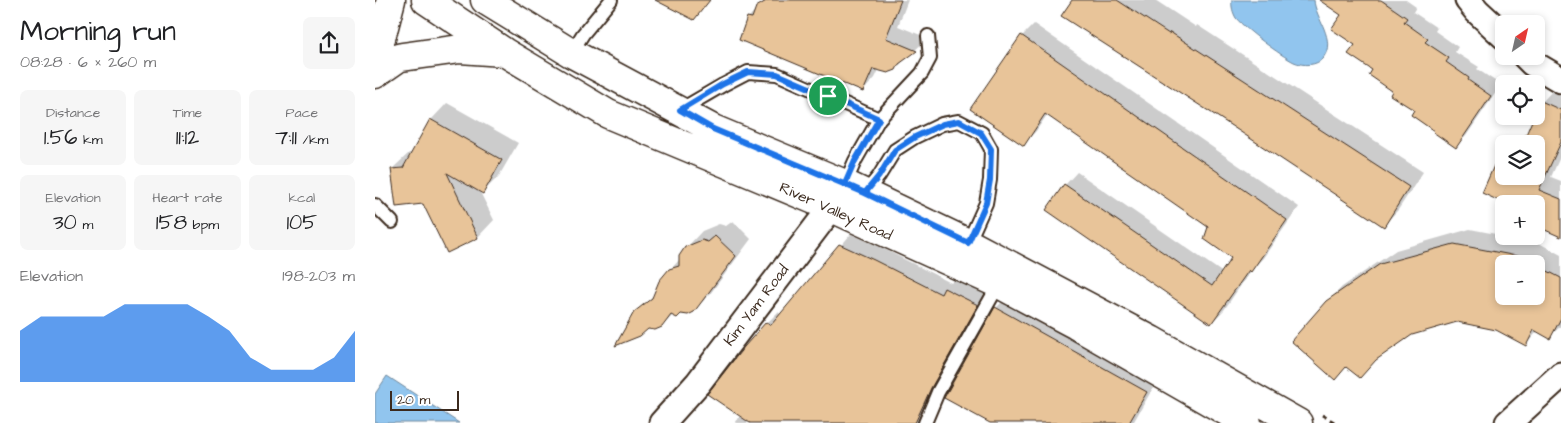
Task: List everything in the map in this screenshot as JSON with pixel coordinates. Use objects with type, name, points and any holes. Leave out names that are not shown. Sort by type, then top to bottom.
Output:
[{"type":"main road","points":[[375,53],[380,42],[391,0]]},
{"type":"main road","name":"River Valley Road","points":[[427,0],[505,52],[608,114],[831,208],[999,284],[1077,325],[1247,423]]},
{"type":"main road","name":"River Valley Road","points":[[485,0],[571,53],[713,129],[855,189],[968,243],[1151,340],[1290,421]]},
{"type":"main road","points":[[375,74],[398,58],[460,49],[505,52]]},
{"type":"street","points":[[1468,0],[1495,28]]},
{"type":"street","points":[[1535,65],[1561,80]]},
{"type":"street","name":"Kim Yam Road","points":[[662,423],[698,383],[831,208],[855,189]]},
{"type":"street","points":[[1508,423],[1561,375]]},
{"type":"lane","points":[[571,53],[583,34],[611,0]]},
{"type":"lane","points":[[928,36],[930,58],[922,73],[879,119],[855,161],[855,189],[879,176],[895,150],[915,137],[943,124],[959,121],[981,133],[991,149],[990,180],[986,203],[968,243]]},
{"type":"lane","points":[[680,110],[723,84],[748,72],[777,74],[879,119]]},
{"type":"lane","points":[[375,205],[391,222]]},
{"type":"lane","points":[[925,423],[938,392],[999,284]]},
{"type":"water","points":[[1232,0],[1314,0],[1327,36],[1327,51],[1323,58],[1317,63],[1306,65],[1294,62],[1280,54],[1236,18]]},
{"type":"water","points":[[387,376],[459,423],[375,423],[375,394]]},
{"type":"building","points":[[655,0],[710,0],[694,20]]},
{"type":"building","points":[[768,0],[901,0],[886,38],[917,51],[899,64],[896,70],[888,73],[873,69],[863,92],[739,40],[747,17],[752,18],[756,7]]},
{"type":"building","points":[[1072,0],[1117,0],[1169,34],[1170,32],[1409,187],[1384,227],[1061,16]]},
{"type":"building","points":[[1319,0],[1381,0],[1407,18],[1404,22],[1428,39],[1425,42],[1449,58],[1446,62],[1491,96],[1456,148],[1411,115],[1414,110],[1390,95],[1392,91],[1369,75],[1372,70],[1348,54],[1355,45],[1331,29],[1341,15]]},
{"type":"building","points":[[1021,35],[1287,220],[1251,272],[1249,270],[1211,324],[1046,210],[1064,184],[1212,286],[1231,258],[1204,239],[1208,227],[1045,114],[1024,146],[970,109]]},
{"type":"building","points":[[1545,103],[1561,110],[1561,142],[1545,177],[1545,135],[1526,135],[1530,125],[1545,125]]},
{"type":"building","points":[[430,119],[502,160],[483,194],[447,173],[478,238],[447,253],[423,204],[396,207],[391,169],[403,168]]},
{"type":"building","points":[[1495,163],[1495,185],[1541,185],[1539,190],[1561,199],[1561,237],[1545,230],[1545,195],[1495,195],[1495,199],[1482,193]]},
{"type":"building","points":[[715,236],[736,256],[694,312],[688,315],[681,314],[677,318],[671,315],[662,327],[655,330],[648,329],[640,336],[615,346],[634,312],[652,298],[659,281],[669,269],[679,266],[679,256],[685,247],[702,240],[708,242]]},
{"type":"building","points":[[839,244],[941,294],[944,288],[978,305],[931,388],[915,423],[750,423],[707,394],[766,322],[771,325]]},
{"type":"building","points":[[1454,244],[1512,255],[1495,255],[1495,305],[1545,305],[1545,270],[1561,278],[1561,318],[1550,339],[1534,330],[1526,346],[1496,330],[1457,322],[1412,335],[1376,360],[1360,378],[1346,367],[1335,380],[1291,341],[1326,301],[1380,264]]},
{"type":"building","points":[[995,307],[1147,392],[1129,423],[990,423],[944,398]]},
{"type":"route","points":[[748,72],[777,74],[828,96],[879,119],[855,161],[845,184],[865,193],[879,176],[895,150],[915,137],[943,124],[959,121],[981,133],[991,149],[990,180],[986,203],[968,243],[825,175],[713,129],[680,110],[723,84],[748,72]]}]
